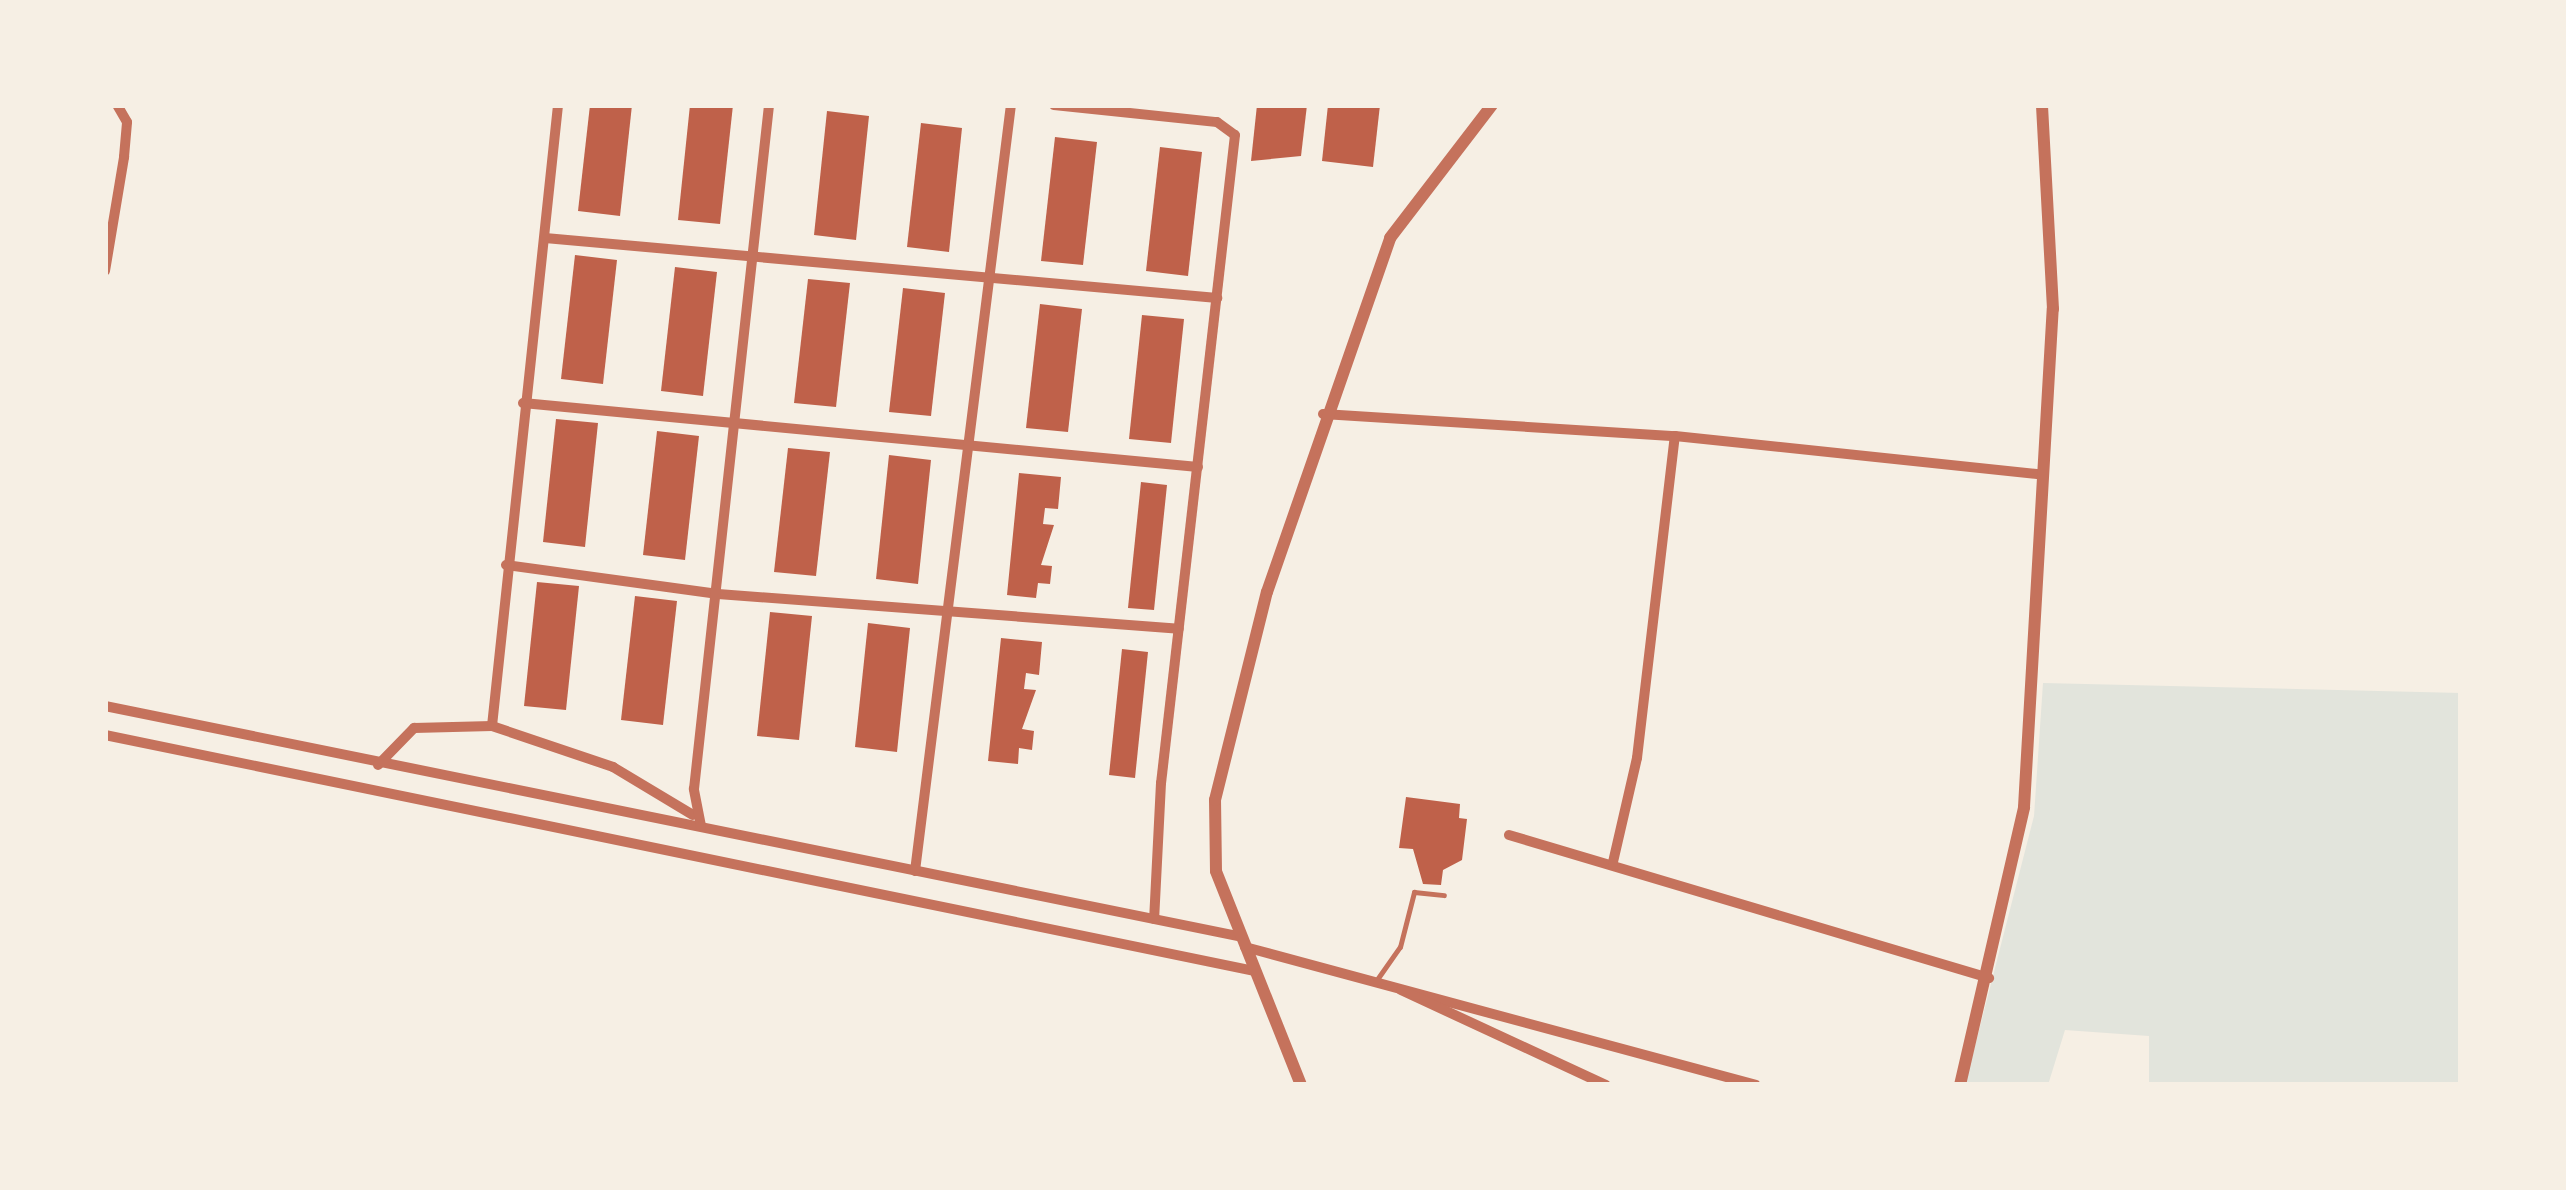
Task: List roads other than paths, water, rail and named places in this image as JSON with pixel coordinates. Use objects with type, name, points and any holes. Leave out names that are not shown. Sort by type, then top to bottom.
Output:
[{"type":"street","points":[[105,272],[127,122],[117,105]]},
{"type":"street","points":[[492,726],[523,402],[558,105]]},
{"type":"street","points":[[693,814],[756,254],[768,105]]},
{"type":"street","points":[[914,870],[953,616],[1011,105]]},
{"type":"street","points":[[1054,105],[1232,128],[1179,629],[1154,919]]},
{"type":"street","points":[[1960,1085],[1989,978],[2024,807],[2053,310],[2042,105]]},
{"type":"street","points":[[1301,1085],[1216,871],[1215,800],[1323,414],[1390,238],[1487,106]]},
{"type":"street","points":[[545,238],[1217,298]]},
{"type":"street","points":[[523,402],[1198,467]]},
{"type":"street","points":[[1323,414],[1675,436],[2044,475]]},
{"type":"street","points":[[1612,862],[1638,758],[1675,436]]},
{"type":"street","points":[[506,565],[718,594],[953,616],[1179,629]]},
{"type":"street","points":[[105,706],[1154,919],[1756,1085]]},
{"type":"street","points":[[379,764],[414,728],[492,726],[613,767],[693,814],[702,827]]},
{"type":"street","points":[[105,736],[1255,971]]},
{"type":"street","points":[[1509,835],[1612,862],[1989,978]]},
{"type":"street","points":[[1378,978],[1508,1047],[1606,1085]]},
{"type":"lane","points":[[1378,978],[1400,947],[1414,892],[1444,895]]}]
